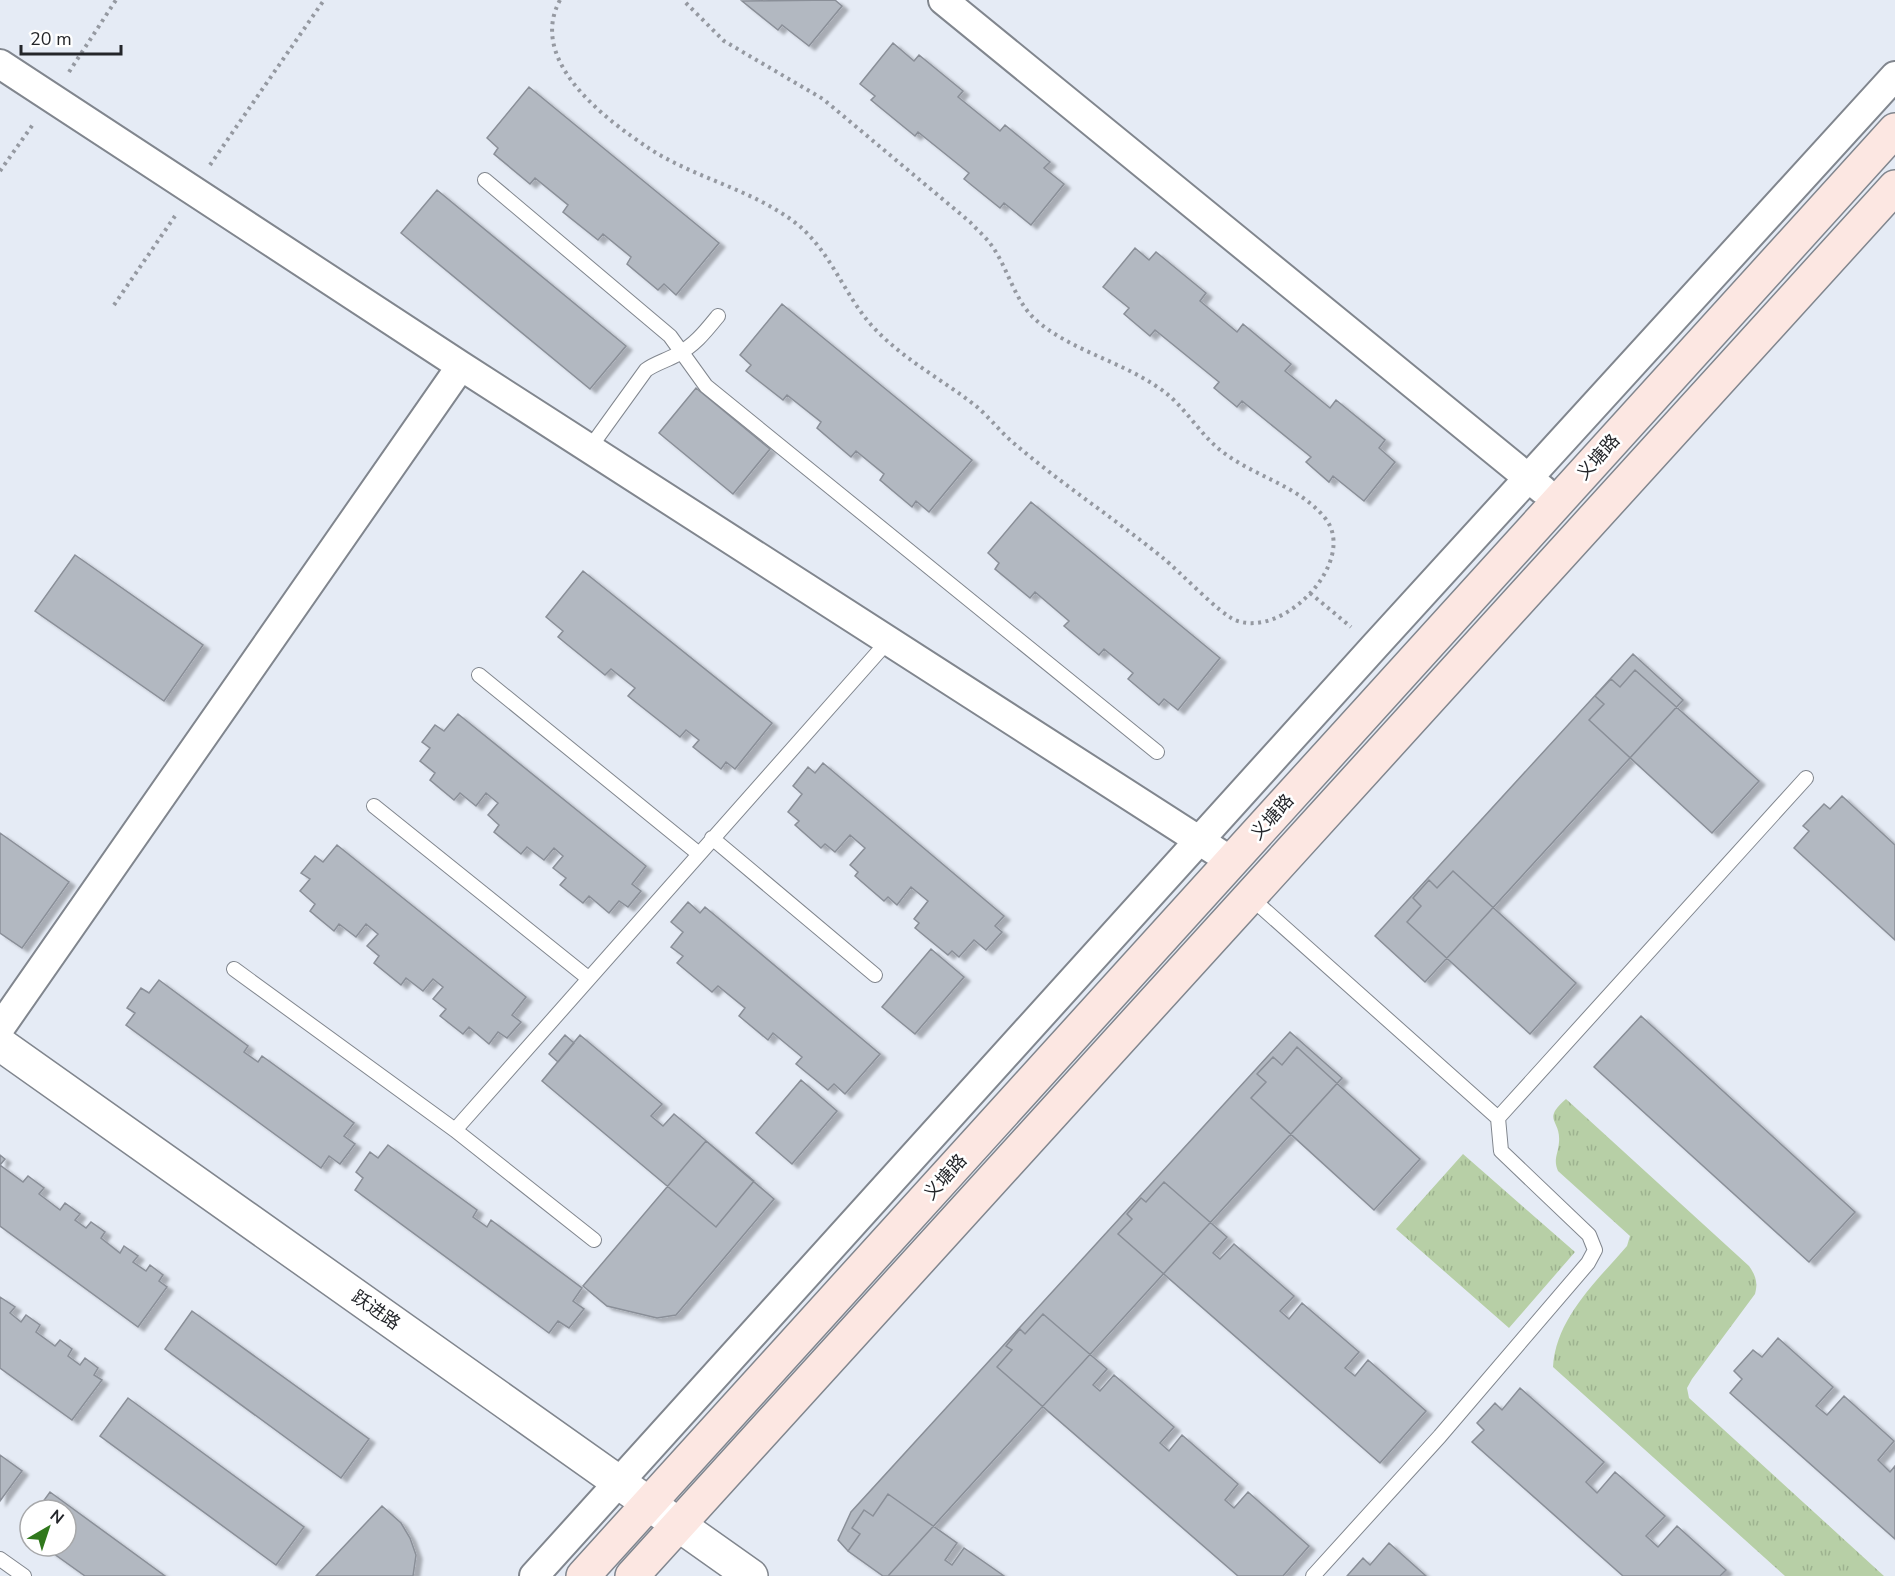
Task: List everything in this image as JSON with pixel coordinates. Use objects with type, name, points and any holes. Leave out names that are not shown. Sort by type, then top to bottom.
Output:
[{"type":"main road","name":"义塘路","points":[[583,1576],[1895,130]]},
{"type":"main road","name":"义塘路","points":[[632,1576],[1895,187]]},
{"type":"street","points":[[943,0],[1557,502]]},
{"type":"street","points":[[0,64],[461,366],[1232,861]]},
{"type":"street","points":[[534,1576],[1374,647],[1895,76]]},
{"type":"street","points":[[0,1028],[461,366]]},
{"type":"street","name":"跃进路","points":[[0,1044],[751,1576]]},
{"type":"lane","points":[[485,180],[670,336],[706,386],[1157,752]]},
{"type":"lane","points":[[590,449],[646,370],[658,361],[681,352],[698,341],[718,316]]},
{"type":"lane","points":[[454,1130],[888,641]]},
{"type":"lane","points":[[479,675],[699,854]]},
{"type":"lane","points":[[1498,1119],[1806,778]]},
{"type":"lane","points":[[374,806],[588,978]]},
{"type":"lane","points":[[712,838],[875,975]]},
{"type":"lane","points":[[1249,896],[1498,1119],[1501,1151],[1589,1235],[1595,1250],[1588,1263],[1440,1436],[1313,1576]]},
{"type":"lane","points":[[234,969],[454,1130],[594,1240]]},
{"type":"lane","points":[[0,1559],[24,1576]]},
{"type":"path","points":[[114,305],[324,0]]},
{"type":"path","points":[[560,0],[552,15],[553,45],[565,74],[587,97],[651,149],[773,207],[798,225],[843,280],[857,308],[877,331],[933,378],[976,406],[1013,443],[1161,556],[1234,620],[1262,624],[1273,621],[1291,611],[1310,593],[1329,562],[1334,541],[1328,521],[1314,506],[1298,494],[1224,453],[1200,432],[1174,400],[1158,387],[1066,340],[1040,323],[1025,309],[992,245],[970,222],[823,99],[724,41],[683,0]]},
{"type":"path","points":[[1310,593],[1374,647]]},
{"type":"green space","points":[[1566,1099],[1749,1266],[1755,1276],[1755,1294],[1692,1379],[1687,1388],[1689,1398],[1884,1576],[1785,1576],[1553,1367],[1561,1332],[1591,1287],[1627,1246],[1630,1236],[1558,1171],[1556,1160],[1559,1134],[1553,1116]]},
{"type":"green space","points":[[1463,1154],[1575,1252],[1509,1328],[1396,1229]]},
{"type":"building","points":[[835,0],[842,6],[809,46],[782,25],[778,30],[742,1]]},
{"type":"building","points":[[893,43],[914,61],[919,55],[963,91],[958,97],[1000,131],[1005,125],[1050,162],[1044,168],[1064,184],[1031,225],[1004,203],[1000,208],[964,179],[969,173],[918,132],[915,136],[871,100],[875,96],[860,84]]},
{"type":"building","points":[[529,87],[719,243],[676,295],[664,284],[658,290],[627,264],[631,257],[603,234],[598,240],[563,212],[568,205],[535,178],[530,184],[494,154],[498,148],[487,138]]},
{"type":"building","points":[[437,190],[626,346],[590,389],[401,233]]},
{"type":"building","points":[[1135,248],[1149,260],[1156,252],[1206,293],[1200,301],[1237,332],[1243,324],[1291,364],[1285,371],[1330,408],[1336,400],[1385,440],[1379,448],[1395,462],[1364,501],[1333,476],[1329,482],[1306,462],[1311,457],[1242,401],[1237,407],[1214,388],[1219,382],[1155,330],[1150,336],[1124,314],[1129,308],[1103,287]]},
{"type":"building","points":[[782,304],[972,460],[929,512],[916,501],[912,507],[880,480],[884,474],[856,451],[851,457],[817,428],[821,422],[787,395],[783,400],[746,371],[751,365],[740,355]]},
{"type":"building","points":[[696,388],[770,449],[733,494],[659,433]]},
{"type":"building","points":[[1031,502],[1220,658],[1178,710],[1164,699],[1159,705],[1128,679],[1133,673],[1104,649],[1099,655],[1064,626],[1069,621],[1035,592],[1030,598],[995,569],[999,563],[988,553]]},
{"type":"building","points":[[75,555],[203,645],[164,701],[35,611]]},
{"type":"building","points":[[583,571],[772,723],[735,769],[726,762],[721,769],[693,747],[699,740],[686,730],[680,737],[628,696],[635,688],[611,669],[605,675],[558,637],[563,631],[546,617]]},
{"type":"building","points":[[1633,654],[1683,700],[1425,982],[1375,936]]},
{"type":"building","points":[[1635,670],[1759,781],[1712,833],[1589,720],[1604,704],[1595,696],[1611,679],[1620,687]]},
{"type":"building","points":[[458,714],[646,866],[632,884],[641,891],[628,907],[619,901],[609,913],[589,896],[583,903],[560,885],[566,878],[553,868],[563,856],[554,848],[544,860],[527,847],[521,854],[494,832],[499,825],[488,815],[498,803],[486,793],[476,806],[460,793],[454,800],[430,780],[435,773],[420,761],[430,748],[422,742],[435,725],[444,731]]},
{"type":"building","points":[[823,763],[1004,916],[995,926],[1002,932],[986,950],[974,940],[959,957],[952,951],[948,955],[915,928],[919,923],[914,919],[928,901],[911,887],[897,905],[888,897],[884,901],[855,876],[858,872],[850,865],[865,848],[850,835],[835,852],[825,844],[821,848],[795,825],[799,821],[788,812],[802,794],[793,786],[808,767],[815,773]]},
{"type":"building","points":[[1842,796],[1895,845],[1895,940],[1794,848],[1809,831],[1803,826],[1824,804],[1830,809]]},
{"type":"building","points":[[0,833],[69,882],[22,948],[0,933]]},
{"type":"building","points":[[337,845],[526,997],[512,1015],[521,1022],[507,1038],[498,1032],[489,1044],[469,1027],[463,1034],[440,1016],[446,1009],[433,999],[443,987],[433,979],[423,991],[406,978],[401,985],[374,963],[379,956],[367,946],[378,934],[366,924],[356,937],[339,924],[334,931],[310,911],[315,904],[300,891],[310,879],[301,873],[315,856],[323,862]]},
{"type":"building","points":[[1453,871],[1576,983],[1530,1034],[1407,922],[1421,906],[1413,898],[1429,880],[1437,888]]},
{"type":"building","points":[[688,902],[700,913],[705,907],[880,1054],[845,1094],[834,1084],[828,1090],[796,1064],[802,1057],[773,1033],[768,1040],[739,1016],[745,1008],[718,986],[712,992],[677,963],[683,956],[671,947],[683,932],[671,922]]},
{"type":"building","points":[[931,949],[964,977],[915,1034],[882,1007]]},
{"type":"building","points":[[159,980],[248,1046],[244,1052],[258,1062],[262,1056],[354,1123],[344,1136],[355,1144],[340,1164],[329,1156],[321,1168],[126,1025],[135,1013],[127,1008],[141,988],[149,993]]},
{"type":"building","points":[[1641,1016],[1855,1212],[1809,1262],[1594,1067]]},
{"type":"building","points":[[1290,1032],[1342,1078],[888,1576],[883,1576],[848,1551],[838,1540],[851,1512]]},
{"type":"building","points":[[565,1035],[574,1043],[558,1062],[549,1054]]},
{"type":"building","points":[[580,1035],[662,1104],[651,1116],[663,1126],[674,1114],[754,1181],[716,1227],[542,1081]]},
{"type":"building","points":[[1297,1047],[1420,1159],[1374,1210],[1251,1098],[1266,1082],[1257,1074],[1273,1057],[1282,1065]]},
{"type":"building","points":[[801,1080],[837,1111],[792,1164],[756,1133]]},
{"type":"building","points":[[706,1141],[774,1199],[676,1315],[657,1318],[607,1306],[583,1286]]},
{"type":"building","points":[[388,1145],[477,1210],[473,1217],[487,1227],[491,1220],[582,1288],[573,1301],[584,1309],[569,1328],[558,1321],[549,1333],[355,1190],[363,1178],[356,1172],[370,1152],[378,1158]]},
{"type":"building","points":[[0,1155],[5,1159],[0,1165]]},
{"type":"building","points":[[0,1165],[23,1182],[28,1176],[44,1188],[39,1194],[60,1210],[65,1203],[80,1214],[75,1220],[86,1228],[91,1222],[105,1232],[101,1238],[120,1253],[124,1246],[138,1256],[133,1262],[146,1271],[150,1265],[163,1275],[159,1281],[167,1287],[138,1327],[0,1226]]},
{"type":"building","points":[[1164,1182],[1227,1237],[1213,1253],[1220,1259],[1234,1244],[1294,1296],[1280,1311],[1289,1319],[1302,1303],[1359,1352],[1345,1368],[1355,1376],[1368,1360],[1426,1411],[1380,1463],[1118,1234],[1132,1219],[1127,1214],[1141,1198],[1146,1202]]},
{"type":"building","points":[[0,1297],[15,1307],[10,1313],[21,1322],[26,1315],[40,1325],[36,1332],[55,1346],[60,1340],[72,1349],[68,1356],[80,1365],[85,1358],[98,1368],[94,1375],[102,1380],[72,1420],[0,1368]]},
{"type":"building","points":[[192,1311],[369,1439],[341,1478],[165,1349]]},
{"type":"building","points":[[1043,1314],[1107,1369],[1093,1385],[1100,1391],[1114,1375],[1174,1427],[1160,1443],[1169,1451],[1182,1435],[1238,1484],[1225,1500],[1234,1508],[1248,1492],[1309,1546],[1283,1576],[1238,1576],[997,1367],[1012,1350],[1006,1346],[1020,1329],[1025,1334]]},
{"type":"building","points":[[1778,1338],[1833,1387],[1816,1406],[1827,1415],[1844,1396],[1894,1441],[1878,1460],[1890,1472],[1895,1466],[1895,1539],[1730,1393],[1742,1379],[1734,1371],[1753,1350],[1762,1357]]},
{"type":"building","points":[[1520,1388],[1604,1462],[1586,1482],[1597,1493],[1615,1472],[1665,1516],[1646,1536],[1658,1547],[1677,1526],[1726,1570],[1720,1576],[1623,1576],[1472,1442],[1484,1430],[1477,1423],[1495,1403],[1502,1410]]},
{"type":"building","points":[[128,1398],[304,1527],[276,1565],[100,1436]]},
{"type":"building","points":[[0,1455],[22,1471],[0,1501]]},
{"type":"building","points":[[50,1492],[58,1498],[46,1498]]},
{"type":"building","points":[[888,1494],[957,1543],[945,1560],[952,1565],[964,1548],[1004,1576],[883,1576],[848,1551],[860,1534],[852,1528],[864,1510],[873,1516]]},
{"type":"building","points":[[382,1506],[401,1523],[410,1538],[416,1555],[413,1576],[316,1576]]},
{"type":"building","points":[[78,1512],[165,1576],[85,1576],[60,1558],[78,1558]]},
{"type":"building","points":[[1389,1543],[1426,1576],[1347,1576],[1363,1558],[1370,1565]]}]
